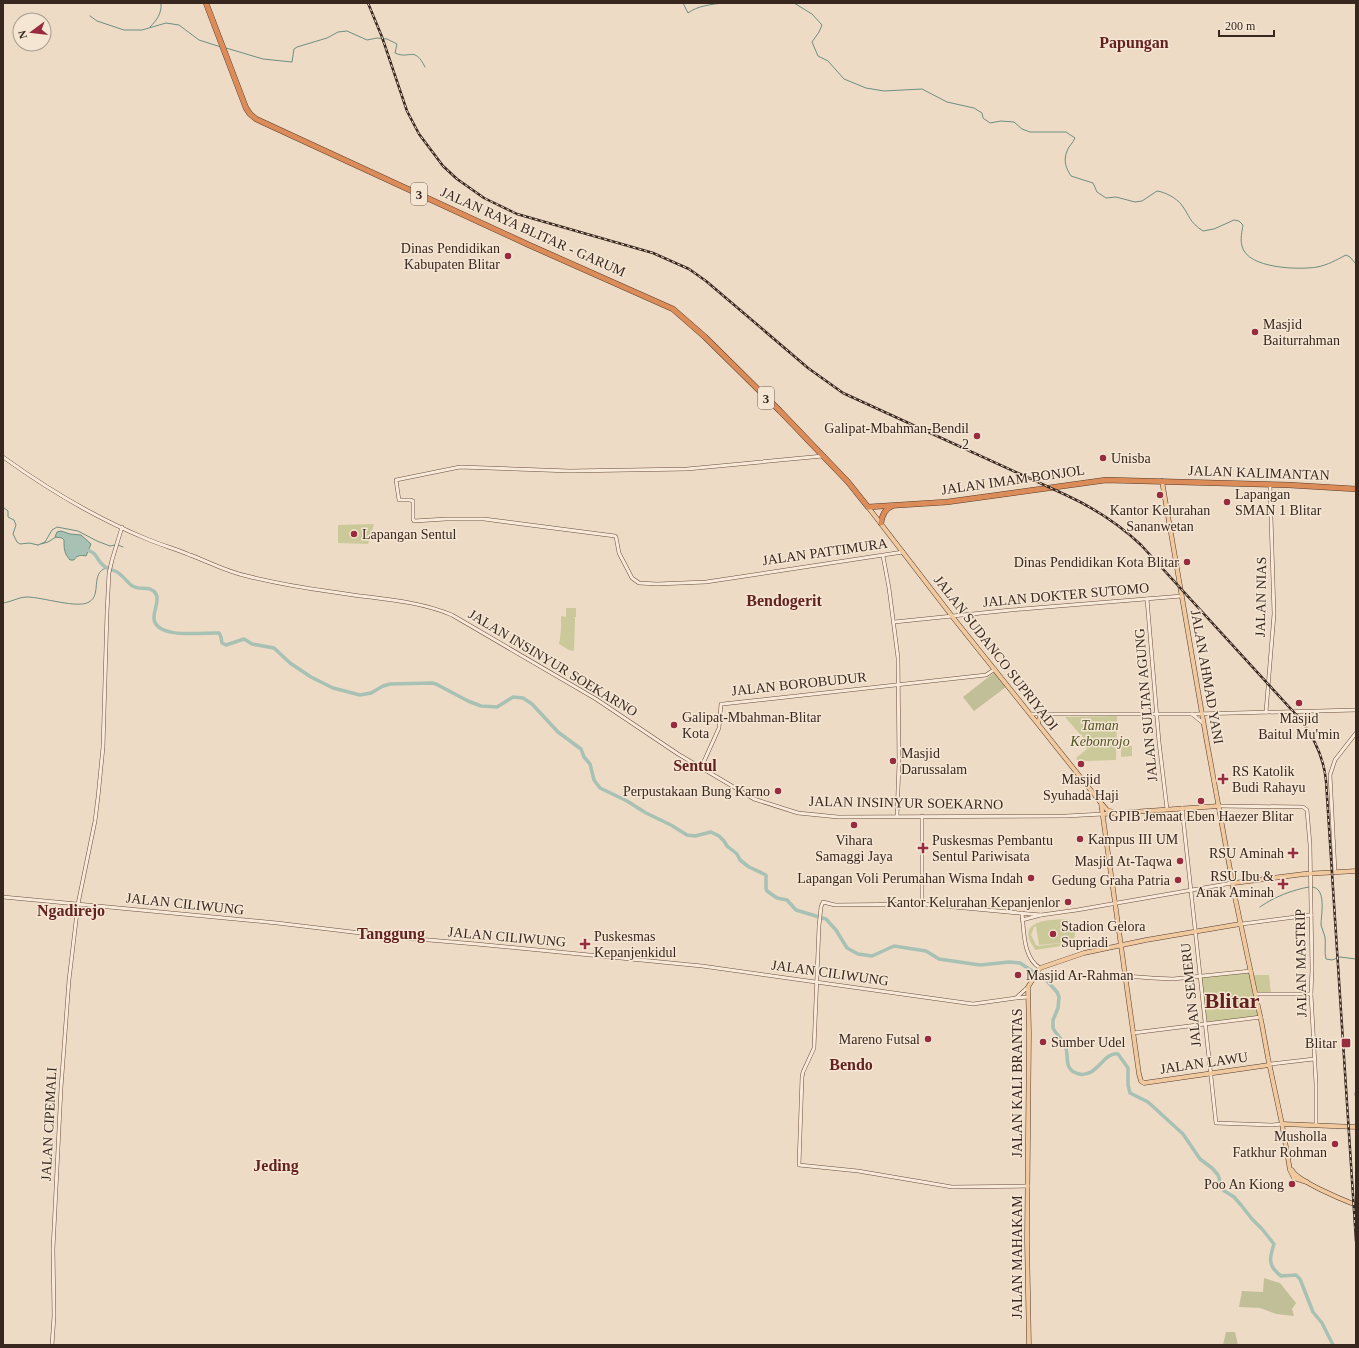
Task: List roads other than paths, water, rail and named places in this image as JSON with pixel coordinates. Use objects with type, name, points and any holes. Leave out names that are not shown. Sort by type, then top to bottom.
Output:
[{"type":"highway","name":"JALAN RAYA BLITAR - GARUM","points":[[206,3],[246,108],[256,119],[529,245],[673,309],[780,412],[823,456]]},
{"type":"highway","name":"3","points":[[823,456],[852,486],[868,506]]},
{"type":"highway","name":"JALAN IMAM BONJOL","points":[[868,506],[893,506],[947,502],[1098,481],[1162,481]]},
{"type":"highway","name":"JALAN KALIMANTAN","points":[[1162,481],[1356,489]]},
{"type":"highway","points":[[881,523],[885,512],[893,506]]},
{"type":"main road","name":"JALAN PATTIMURA","points":[[823,456],[748,462],[706,468],[570,471],[460,467],[396,480],[399,500],[410,500],[413,502],[414,521],[484,519],[615,536],[617,538],[619,553],[629,573],[632,578],[639,583],[664,584],[706,582],[750,574],[903,552]]},
{"type":"main road","name":"JALAN INSINYUR SOEKARNO","points":[[3,457],[57,493],[148,540],[242,575],[334,592],[373,596],[420,605],[446,613],[459,619],[596,699],[647,734],[701,768],[754,798],[798,812],[838,817],[1066,816],[1103,814]]},
{"type":"main road","name":"JALAN AHMAD YANI","points":[[1162,481],[1180,596],[1218,806],[1289,1163],[1293,1173],[1306,1182],[1356,1205]]},
{"type":"main road","name":"JALAN NIAS","points":[[1266,710],[1273,632],[1273,566],[1270,485]]},
{"type":"main road","name":"JALAN SUDANCO SUPRIYADI","points":[[868,506],[952,616],[1101,803],[1139,1074],[1143,1082]]},
{"type":"main road","name":"JALAN CIPEMALI","points":[[52,1345],[54,1316],[53,1248],[61,1088],[71,958],[78,904],[98,797],[103,747],[107,610],[110,570],[122,527]]},
{"type":"main road","points":[[883,556],[894,622],[898,658],[897,816]]},
{"type":"main road","name":"JALAN DOKTER SUTOMO","points":[[894,622],[1180,596]]},
{"type":"main road","name":"JALAN SULTAN AGUNG","points":[[1147,599],[1156,714],[1167,809]]},
{"type":"main road","points":[[989,674],[995,669]]},
{"type":"main road","points":[[899,685],[998,674]]},
{"type":"main road","name":"JALAN BOROBUDUR","points":[[701,768],[719,728],[721,704],[899,685]]},
{"type":"main road","points":[[1031,714],[1202,714],[1266,710],[1356,710]]},
{"type":"main road","points":[[1190,714],[1203,723]]},
{"type":"main road","points":[[1038,723],[1040,717],[1043,715]]},
{"type":"main road","points":[[1335,872],[1330,789],[1332,769],[1334,763],[1356,732]]},
{"type":"main road","points":[[1101,803],[1107,810],[1115,813]]},
{"type":"main road","points":[[1103,814],[1218,806]]},
{"type":"main road","name":"JALAN MASTRIP","points":[[1218,806],[1305,808],[1307,810],[1310,845],[1311,994],[1316,1125]]},
{"type":"main road","name":"JALAN SEMERU","points":[[1182,808],[1216,1122],[1272,1125],[1282,1124]]},
{"type":"main road","points":[[922,816],[922,904]]},
{"type":"main road","points":[[1022,920],[1041,915],[1077,910],[1191,889],[1310,874],[1356,871]]},
{"type":"main road","name":"JALAN CILIWUNG","points":[[3,897],[394,937],[702,966],[973,1004],[1028,997]]},
{"type":"main road","points":[[1028,1186],[952,1187],[858,1171],[799,1165],[801,1086],[803,1072],[814,1048],[814,1014],[819,926],[821,909],[824,902],[835,905],[922,904],[1041,915]]},
{"type":"main road","points":[[1022,913],[1025,939],[1030,958],[1040,969]]},
{"type":"main road","points":[[1016,998],[1034,980],[1040,969],[1084,953],[1241,924],[1310,915]]},
{"type":"main road","points":[[1125,976],[1166,979],[1251,971]]},
{"type":"main road","name":"JALAN KALI BRANTAS","points":[[1028,987],[1028,1170]]},
{"type":"main road","points":[[1256,994],[1311,994]]},
{"type":"main road","points":[[1133,1033],[1261,1017]]},
{"type":"main road","points":[[1270,1065],[1314,1059]]},
{"type":"main road","name":"JALAN LAWU","points":[[1143,1082],[1270,1065]]},
{"type":"main road","points":[[1282,1124],[1356,1127]]},
{"type":"main road","name":"JALAN MAHAKAM","points":[[1028,1170],[1027,1240],[1029,1345]]},
{"type":"waterway","points":[[150,27],[155,22],[161,10],[161,3]]},
{"type":"waterway","points":[[683,3],[688,13],[700,7],[724,3]]},
{"type":"waterway","points":[[794,3],[812,14],[822,25],[812,42],[818,56],[828,61],[844,79],[866,88],[884,91],[922,89],[947,102],[974,108],[982,113],[983,118],[990,123],[1001,121],[1014,122],[1022,129],[1030,132],[1066,132],[1075,138],[1068,149],[1065,158],[1066,167],[1071,176],[1093,183],[1097,192],[1106,198],[1116,197],[1135,202],[1142,201],[1157,191],[1167,194],[1179,202],[1192,222],[1203,231],[1214,229],[1234,220],[1239,221],[1243,225],[1241,244],[1246,254],[1263,264],[1287,268],[1309,268],[1325,265],[1346,255],[1356,264]]},
{"type":"waterway","points":[[90,16],[97,21],[124,30],[142,30],[166,23],[179,25],[199,40],[221,47]]},
{"type":"waterway","points":[[226,48],[263,59],[292,62],[294,49],[297,47],[327,38],[338,32],[347,31],[367,40],[377,38],[387,39],[397,44],[395,53],[400,55],[415,55],[421,60],[425,67]]},
{"type":"waterway","points":[[3,507],[8,511],[8,517],[14,520],[16,525],[13,534],[17,542],[20,544],[29,543],[38,545]]},
{"type":"waterway","points":[[38,545],[45,542],[52,530],[57,527],[78,531],[110,546],[115,545]]},
{"type":"waterway","points":[[41,544],[56,537]]},
{"type":"waterway","points":[[118,545],[123,547]]},
{"type":"waterway","points":[[87,550],[91,551],[101,564],[117,572],[134,587],[151,589],[154,591],[157,597],[154,619],[157,626],[163,630],[182,634],[219,633],[222,643],[226,645],[244,639],[252,644],[274,648],[290,663],[311,677],[333,688],[360,695],[371,693],[390,684],[432,683],[481,706],[497,707],[513,697],[523,698],[532,704],[558,732],[581,749],[584,757],[590,764],[594,780],[600,788],[627,801],[687,835],[695,836],[711,832],[719,836],[727,846],[737,854],[740,860],[749,867],[766,875],[767,891],[777,898],[787,900],[796,910],[826,919],[836,930],[847,948],[858,954],[872,956],[894,946],[926,951],[939,959],[980,965],[1009,962],[1020,963],[1047,981],[1057,992],[1059,997],[1058,1008],[1053,1020],[1053,1028],[1065,1046],[1068,1066],[1070,1069],[1079,1074],[1085,1074],[1096,1069],[1109,1056],[1118,1054],[1128,1068],[1128,1085],[1130,1093],[1148,1102],[1183,1134],[1200,1159],[1212,1168],[1218,1175],[1223,1190],[1234,1197],[1262,1229],[1274,1244],[1271,1254],[1271,1262],[1274,1269],[1281,1276],[1296,1275],[1300,1279],[1313,1312],[1322,1323],[1333,1345]]},
{"type":"waterway","points":[[3,603],[27,597],[84,604],[93,599],[98,574],[106,568]]},
{"type":"waterway","points":[[1260,907],[1283,894],[1309,887]]},
{"type":"waterway","points":[[1312,887],[1320,892],[1321,897],[1321,925],[1325,937],[1326,959],[1332,960],[1340,957],[1356,959]]},
{"type":"railway","points":[[368,3],[382,37],[407,111],[419,134],[443,166],[457,179],[484,198],[517,214],[653,253],[689,269],[706,281],[808,368],[843,393],[1066,495],[1106,517],[1141,545],[1301,720],[1311,734],[1318,749],[1323,764],[1326,781],[1356,1241]]},
{"type":"place","name":"Dinas Pendidikan Kabupaten Blitar","points":[[508,256]]},
{"type":"place","name":"Masjid Baiturrahman","points":[[1255,332]]},
{"type":"place","name":"Galipat-Mbahman-Bendil 2","points":[[977,436]]},
{"type":"place","name":"Unisba","points":[[1103,458]]},
{"type":"place","name":"Kantor Kelurahan Sananwetan","points":[[1160,495]]},
{"type":"place","name":"Lapangan SMAN 1 Blitar","points":[[1227,502]]},
{"type":"place","name":"Lapangan Sentul","points":[[354,534]]},
{"type":"place","name":"Dinas Pendidikan Kota Blitar","points":[[1187,562]]},
{"type":"place","name":"Masjid Baitul Mu'min","points":[[1299,703]]},
{"type":"place","name":"Galipat-Mbahman-Blitar Kota","points":[[674,725]]},
{"type":"place","name":"Masjid Darussalam","points":[[893,761]]},
{"type":"place","name":"Masjid Syuhada Haji","points":[[1081,764]]},
{"type":"place","name":"RS Katolik Budi Rahayu","points":[[1223,779]]},
{"type":"place","name":"Perpustakaan Bung Karno","points":[[778,791]]},
{"type":"place","name":"GPIB Jemaat Eben Haezer Blitar","points":[[1201,801]]},
{"type":"place","name":"Vihara Samaggi Jaya","points":[[854,825]]},
{"type":"place","name":"Kampus III UM","points":[[1080,839]]},
{"type":"place","name":"Puskesmas Pembantu Sentul Pariwisata","points":[[923,848]]},
{"type":"place","name":"RSU Aminah","points":[[1293,853]]},
{"type":"place","name":"Masjid At-Taqwa","points":[[1180,861]]},
{"type":"place","name":"Lapangan Voli Perumahan Wisma Indah","points":[[1031,878]]},
{"type":"place","name":"Gedung Graha Patria","points":[[1178,880]]},
{"type":"place","name":"RSU Ibu & Anak Aminah","points":[[1283,884]]},
{"type":"place","name":"Kantor Kelurahan Kepanjenlor","points":[[1068,902]]},
{"type":"place","name":"Stadion Gelora Supriadi","points":[[1053,934]]},
{"type":"place","name":"Puskesmas Kepanjenkidul","points":[[585,944]]},
{"type":"place","name":"Masjid Ar-Rahman","points":[[1018,975]]},
{"type":"place","name":"Mareno Futsal","points":[[928,1039]]},
{"type":"place","name":"Sumber Udel","points":[[1043,1042]]},
{"type":"place","name":"Blitar","points":[[1346,1043]]},
{"type":"place","name":"Musholla Fatkhur Rohman","points":[[1335,1144]]},
{"type":"place","name":"Poo An Kiong","points":[[1292,1184]]},
{"type":"district","name":"Papungan","points":[[1134,42]]},
{"type":"district","name":"Bendogerit","points":[[784,600]]},
{"type":"district","name":"Sentul","points":[[695,765]]},
{"type":"district","name":"Ngadirejo","points":[[71,910]]},
{"type":"district","name":"Tanggung","points":[[391,933]]},
{"type":"district","name":"Blitar","points":[[1232,1000]]},
{"type":"district","name":"Bendo","points":[[851,1064]]},
{"type":"district","name":"Jeding","points":[[276,1165]]},
{"type":"park label","name":"Taman Kebonrojo","points":[[1100,734]]}]
